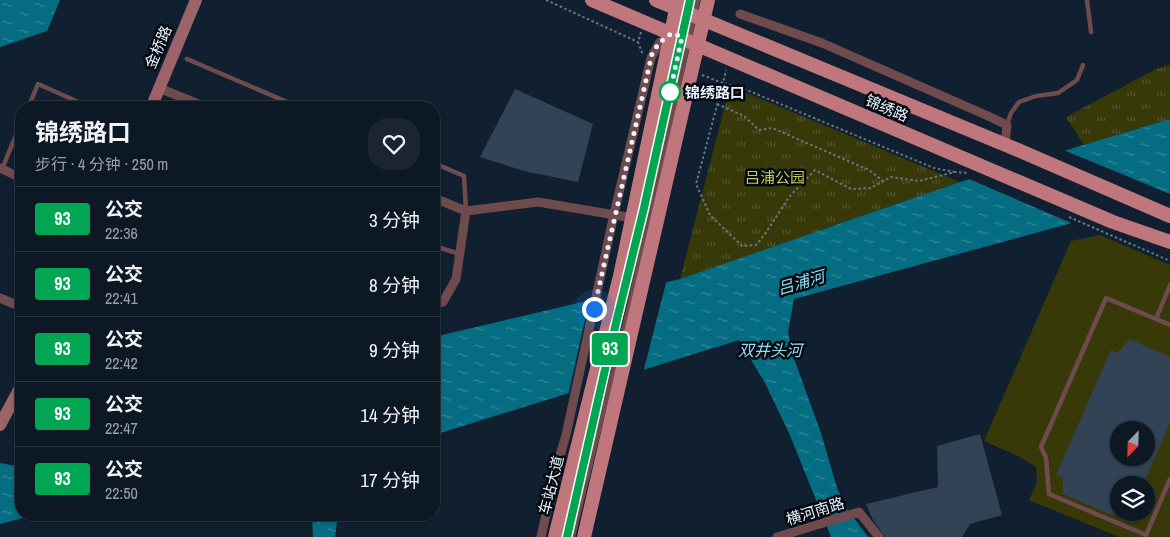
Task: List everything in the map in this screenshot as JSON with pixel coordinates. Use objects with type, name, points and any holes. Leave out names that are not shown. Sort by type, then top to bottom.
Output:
[{"type":"main road","name":"锦绣路","points":[[592,0],[685,39],[977,170],[1170,242]]},
{"type":"main road","name":"锦绣路","points":[[656,0],[686,8],[1163,213]]},
{"type":"main road","points":[[686,8],[708,0]]},
{"type":"main road","points":[[584,537],[646,265],[685,39],[686,8]]},
{"type":"main road","points":[[633,218],[685,39],[686,8]]},
{"type":"main road","name":"车站大道","points":[[555,537],[572,438],[620,276],[633,218]]},
{"type":"street","name":"金桥路","points":[[154,101],[196,0]]},
{"type":"street","points":[[740,14],[822,43],[1008,125],[1012,147]]},
{"type":"street","points":[[541,537],[557,466],[572,438],[601,273],[652,54],[659,43],[685,39]]},
{"type":"street","points":[[159,88],[191,101]]},
{"type":"street","points":[[1,169],[15,175]]},
{"type":"street","points":[[440,200],[466,211],[538,202],[633,218]]},
{"type":"street","points":[[440,303],[443,302],[456,279],[466,211]]},
{"type":"street","points":[[0,298],[15,304]]},
{"type":"street","points":[[0,424],[15,397]]},
{"type":"street","name":"横河南路","points":[[777,537],[859,512],[879,537]]},
{"type":"lane","points":[[686,8],[698,0]]},
{"type":"lane","points":[[1087,0],[1091,32]]},
{"type":"lane","points":[[573,537],[630,302],[685,39]]},
{"type":"lane","points":[[567,537],[609,352],[685,39]]},
{"type":"lane","points":[[188,59],[286,101]]},
{"type":"lane","points":[[1008,125],[1011,113],[1019,102],[1036,96],[1058,93],[1077,80],[1083,65]]},
{"type":"lane","points":[[31,101],[38,84],[76,101]]},
{"type":"lane","points":[[1,169],[15,137]]},
{"type":"lane","points":[[440,166],[464,176],[466,211]]},
{"type":"lane","points":[[440,248],[460,254]]},
{"type":"lane","points":[[1156,319],[1170,285]]},
{"type":"lane","points":[[1170,324],[1106,298],[1041,447],[1046,458],[1048,494],[1146,535],[1170,479]]},
{"type":"path","points":[[546,0],[638,42]]},
{"type":"path","points":[[955,172],[934,168],[742,88],[723,83],[696,184],[710,215],[742,246],[756,245],[789,197],[815,170],[851,189],[872,188],[891,177],[918,181],[955,172],[977,170]]},
{"type":"path","points":[[718,104],[744,116],[759,130],[772,128],[869,170],[883,181]]},
{"type":"path","points":[[1066,216],[1170,261]]},
{"type":"green space","points":[[1170,65],[1170,119],[1084,145],[1066,117],[1156,69]]},
{"type":"green space","name":"吕浦公园","points":[[730,86],[960,182],[680,279]]},
{"type":"green space","points":[[1100,235],[1170,265],[1170,537],[1119,537],[1029,500],[1037,482],[1036,467],[1022,458],[984,441],[1071,241]]},
{"type":"water","points":[[0,0],[60,0],[47,31],[0,47]]},
{"type":"water","points":[[1170,119],[1170,196],[794,299],[788,332],[792,353],[821,433],[837,488],[845,506],[868,537],[831,537],[789,433],[765,383],[739,340],[440,433],[440,336],[680,279],[960,182]]},
{"type":"water","points":[[0,463],[15,466],[15,520],[0,524]]},
{"type":"water","points":[[312,521],[337,521],[335,537],[313,537]]},
{"type":"pier","points":[[1061,149],[1170,194],[1170,199],[1076,225],[967,178]]},
{"type":"pier","points":[[667,279],[643,373],[568,396],[590,297]]},
{"type":"building","points":[[515,89],[593,124],[578,182],[524,171],[480,157]]},
{"type":"building","points":[[1130,339],[1170,357],[1170,422],[1155,457],[1155,421],[1110,421],[1110,466],[1151,466],[1147,476],[1110,476],[1110,514],[1063,494],[1063,478],[1056,475],[1111,350],[1117,353]]},
{"type":"building","points":[[980,434],[1002,515],[970,524],[962,537],[885,537],[873,520],[866,504],[938,487],[937,446]]},
{"type":"bus line","name":"93","points":[[567,537],[644,208],[690,0]]},
{"type":"place","name":"锦绣路口","points":[[670,92]]},
{"type":"route","points":[[594,309],[652,54],[659,43],[672,33],[682,37],[670,92]]},
{"type":"water label","name":"吕浦河","points":[[801,282]]},
{"type":"water label","name":"双井头河","points":[[770,350]]}]
